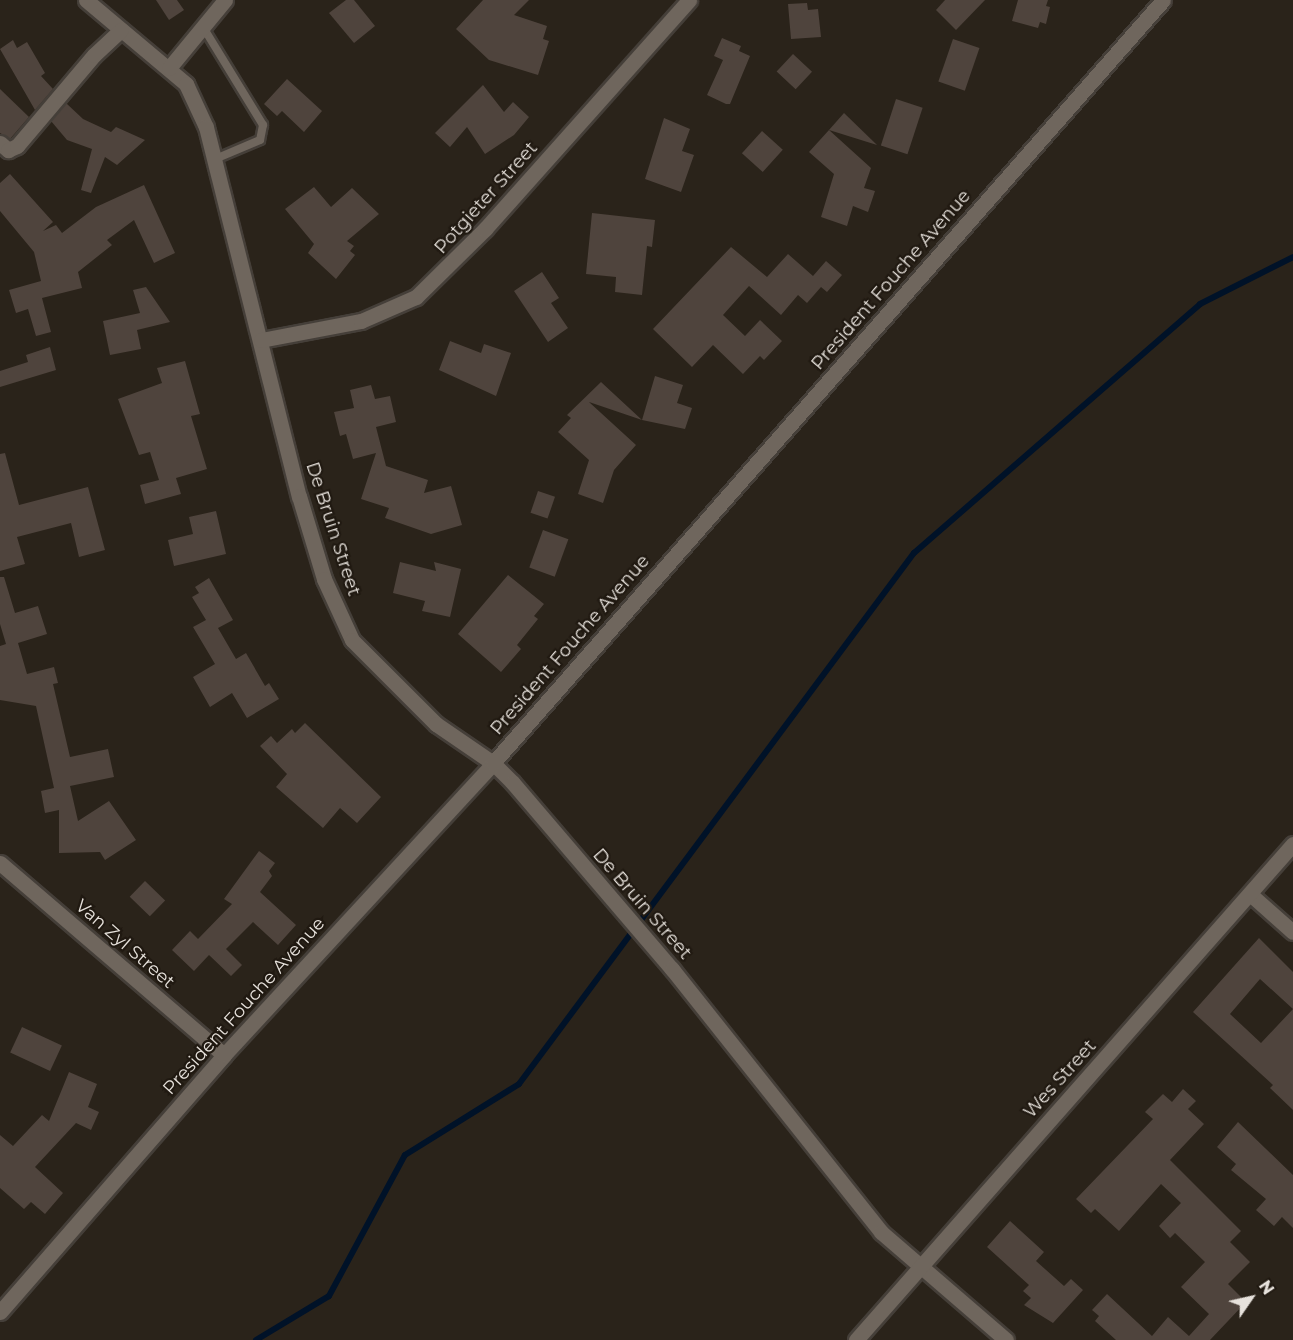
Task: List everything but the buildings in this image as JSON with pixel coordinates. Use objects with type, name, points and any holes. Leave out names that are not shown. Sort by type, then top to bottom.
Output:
[{"type":"street","name":"De Bruin Street","points":[[86,0],[186,84],[197,105],[215,159],[320,568],[352,640],[436,723],[493,763],[648,942],[881,1232],[922,1263],[1006,1340]]},
{"type":"street","points":[[169,68],[225,0]]},
{"type":"street","name":"Potgieter Street","points":[[261,340],[361,321],[416,297],[486,229],[688,0]]},
{"type":"street","name":"President Fouche Avenue","points":[[0,1312],[224,1055],[493,763],[1163,0]]},
{"type":"street","points":[[0,143],[8,150],[17,146],[94,55],[121,30]]},
{"type":"street","name":"Wes Street","points":[[856,1340],[1293,844]]},
{"type":"street","name":"Van Zyl Street","points":[[0,863],[224,1055]]},
{"type":"street","points":[[1250,894],[1293,932]]},
{"type":"lane","points":[[203,27],[263,125],[260,140],[215,159]]},
{"type":"waterway","points":[[256,1340],[329,1296],[405,1155],[519,1084],[914,553],[1200,304],[1293,257]]}]
